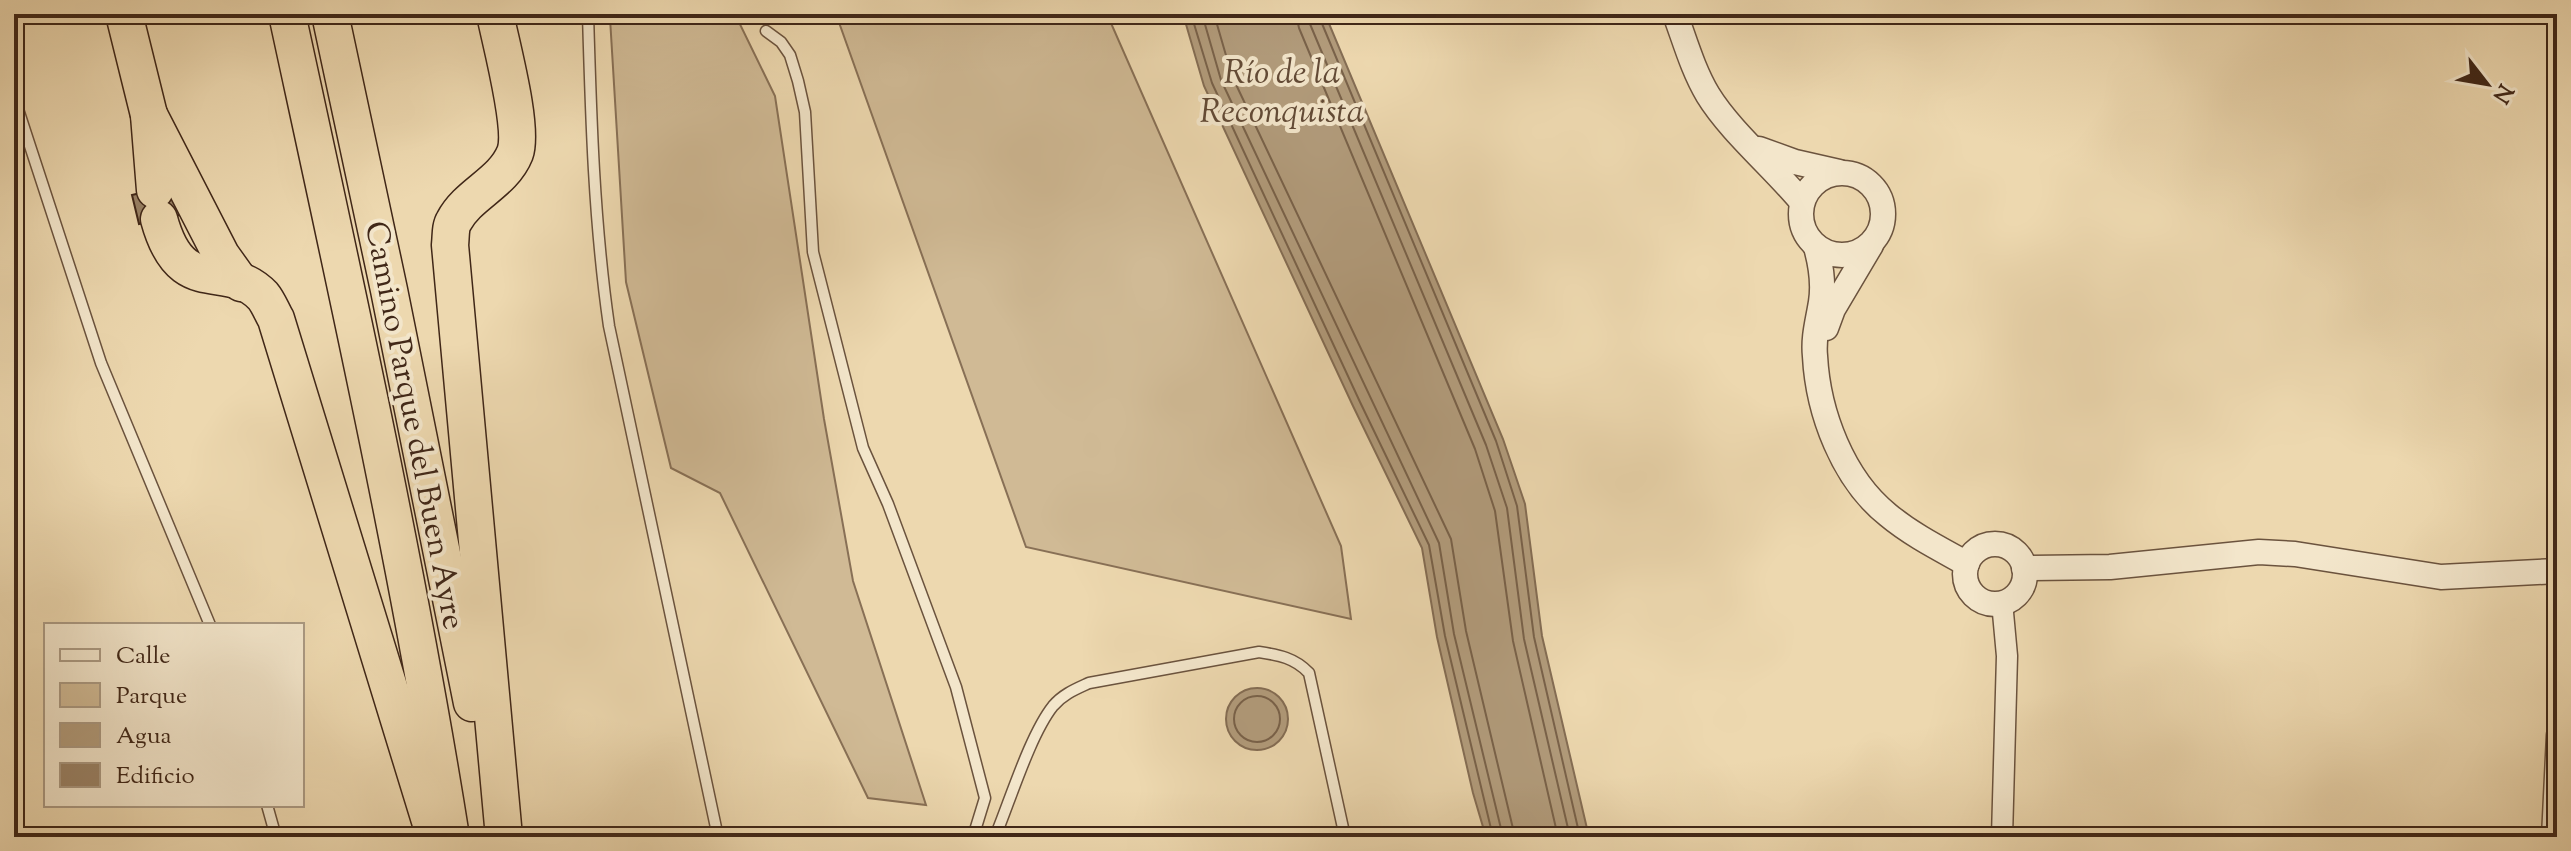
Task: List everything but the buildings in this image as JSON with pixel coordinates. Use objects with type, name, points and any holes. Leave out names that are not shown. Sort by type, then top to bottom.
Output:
[{"type":"highway","points":[[124,14],[149,115],[157,204],[165,241],[177,259],[196,273],[241,283],[263,296],[276,319],[435,837]]},
{"type":"highway","name":"Camino Parque del Buen Ayre","points":[[287,14],[427,683],[451,837]]},
{"type":"highway","name":"Camino Parque del Buen Ayre","points":[[330,14],[502,837]]},
{"type":"highway","points":[[495,14],[518,133],[515,153],[497,179],[452,223],[450,245],[502,837]]},
{"type":"highway","points":[[149,115],[221,255],[241,283]]},
{"type":"street","points":[[1675,14],[1694,67],[1708,94],[1722,114],[1802,202]]},
{"type":"street","points":[[1753,146],[1795,162],[1859,176],[1879,195],[1883,209],[1877,236],[1833,309],[1815,356]]},
{"type":"street","points":[[1845,173],[1832,174],[1819,180],[1809,190],[1802,202],[1802,224],[1807,237],[1816,247],[1842,256],[1856,253],[1877,236]]},
{"type":"street","points":[[1816,247],[1822,282],[1815,325],[1815,356],[1831,430],[1852,474],[1886,514],[1920,538],[1967,564]]},
{"type":"street","points":[[1999,544],[2017,553],[2024,568],[2019,591],[2002,602],[1993,603],[1976,597],[1966,582],[1967,564],[1979,548],[1999,544]]},
{"type":"street","points":[[2024,568],[2110,567],[2259,552],[2295,554],[2441,577],[2557,571]]},
{"type":"street","points":[[2002,602],[2007,656],[2002,837]]},
{"type":"street","points":[[2552,837],[2557,735]]},
{"type":"lane","points":[[588,14],[592,168],[598,249],[609,326],[718,837]]},
{"type":"lane","points":[[766,31],[781,42],[790,55],[798,81],[805,112],[813,252],[863,448],[888,504],[956,687],[985,798],[973,837]]},
{"type":"lane","points":[[14,97],[101,363],[209,623]]},
{"type":"lane","points":[[995,837],[1038,730],[1053,706],[1065,694],[1089,683],[1259,652],[1298,662],[1309,673],[1345,837]]},
{"type":"lane","points":[[268,807],[276,837]]},
{"type":"green space","points":[[735,14],[775,96],[824,419],[853,581],[926,805],[868,798],[720,493],[671,468],[626,282],[610,18]]},
{"type":"green space","points":[[836,14],[1107,14],[1341,546],[1351,619],[1026,547]]},
{"type":"water","name":"Río de la Reconquista","points":[[1183,14],[1325,14],[1503,439],[1525,504],[1542,636],[1589,837],[1486,837],[1437,637],[1422,548],[1204,86]]},
{"type":"water","points":[[1257,688],[1279,697],[1288,719],[1279,741],[1257,750],[1235,741],[1226,719],[1235,697]]}]
